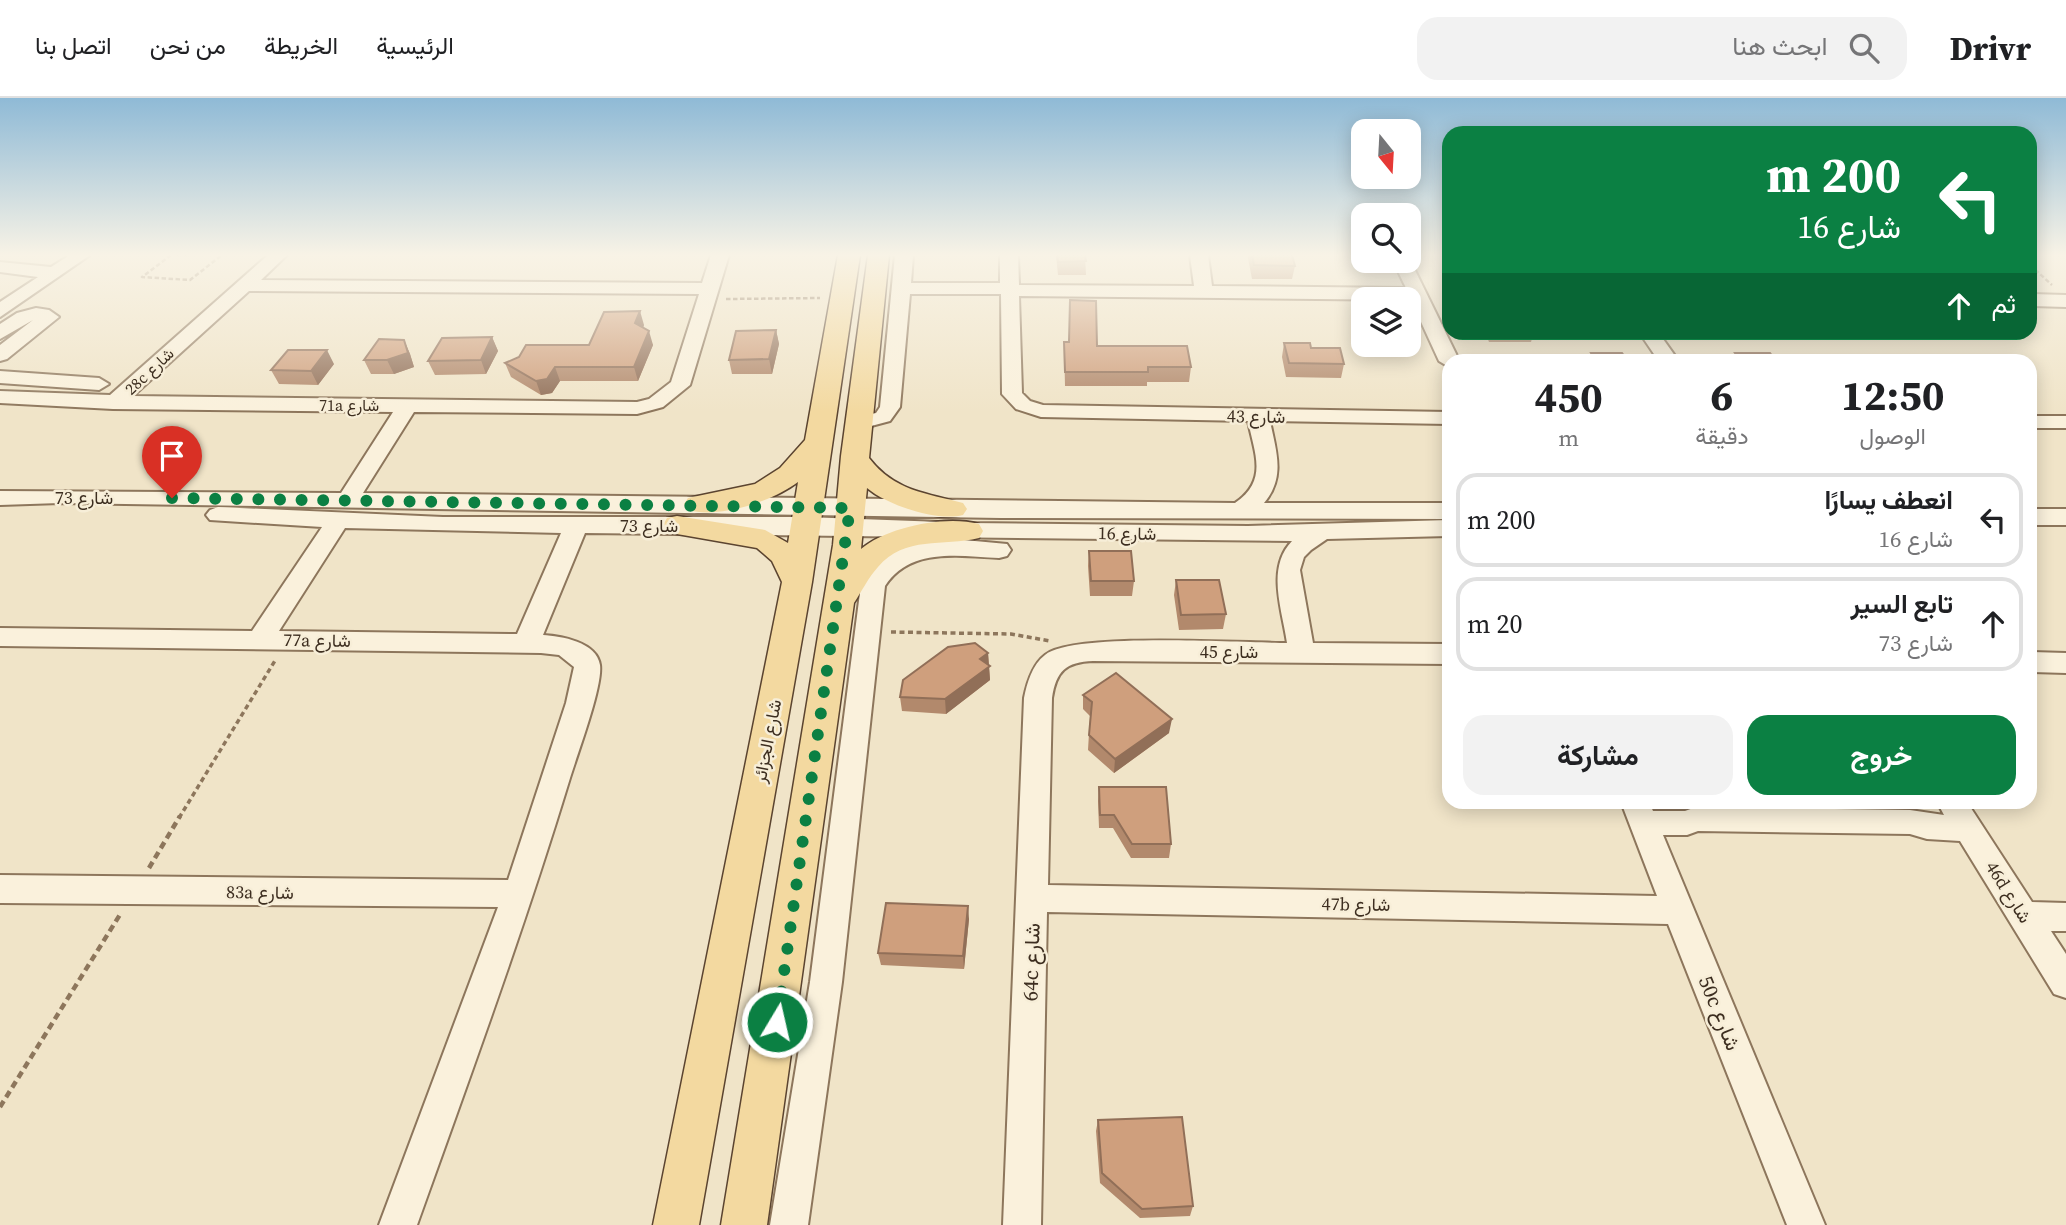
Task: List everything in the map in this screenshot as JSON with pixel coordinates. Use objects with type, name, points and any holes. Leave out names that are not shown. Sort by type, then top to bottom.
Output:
[{"type":"main road","name":"شارع الجزائر","points":[[676,1225],[797,582],[839,308]]},
{"type":"main road","points":[[744,1225],[769,1072],[849,517],[872,308]]},
{"type":"main road","points":[[857,440],[870,479],[887,492],[961,520]]},
{"type":"main road","points":[[698,504],[747,497],[774,488],[795,472],[818,441]]},
{"type":"main road","points":[[836,609],[862,563],[881,546],[961,520]]},
{"type":"main road","points":[[677,525],[765,540],[784,555],[797,582]]},
{"type":"street","name":"28c شارع","points":[[113,403],[217,308]]},
{"type":"street","points":[[684,375],[704,308]]},
{"type":"street","points":[[857,440],[883,417],[890,407],[899,308]]},
{"type":"street","name":"شارع 43","points":[[1010,308],[1012,394],[1023,405],[1032,408],[1062,412],[1442,418]]},
{"type":"street","points":[[1424,308],[1446,354]]},
{"type":"street","points":[[0,312],[26,316],[41,313],[49,317],[0,355]]},
{"type":"street","points":[[0,334],[26,316]]},
{"type":"street","name":"71a شارع","points":[[0,397],[113,403],[637,408],[671,395],[684,375]]},
{"type":"street","points":[[5,381],[99,384]]},
{"type":"street","points":[[260,639],[408,405]]},
{"type":"street","points":[[1258,416],[1269,478],[1315,522],[1290,561],[1288,570],[1301,652]]},
{"type":"street","points":[[2037,422],[2066,422]]},
{"type":"street","points":[[1239,511],[1259,496],[1269,478]]},
{"type":"street","name":"شارع 73","points":[[0,498],[33,499],[50,505],[342,512],[576,525],[677,525],[806,515]]},
{"type":"street","name":"شارع 73","points":[[342,512],[698,504],[806,515]]},
{"type":"street","name":"شارع 16","points":[[806,515],[961,520],[1239,511],[1315,522],[1442,528]]},
{"type":"street","name":"شارع 16","points":[[961,520],[1088,533],[1248,534],[1315,522],[1442,512]]},
{"type":"street","points":[[2037,517],[2066,517]]},
{"type":"street","points":[[526,644],[576,525]]},
{"type":"street","points":[[789,1225],[812,1072],[873,585],[877,575],[902,556],[926,549],[1060,550],[1077,546],[1088,533]]},
{"type":"street","points":[[1248,534],[1267,547],[1288,570]]},
{"type":"street","name":"77a شارع","points":[[0,636],[562,645],[578,652],[587,665],[580,703],[519,894],[398,1225]]},
{"type":"street","points":[[1038,698],[1040,681],[1046,668],[1058,658],[1075,652]]},
{"type":"street","name":"شارع 45","points":[[1075,652],[1442,654]]},
{"type":"street","points":[[2037,662],[2066,663]]},
{"type":"street","name":"64c شارع","points":[[1022,1225],[1038,698]]},
{"type":"street","points":[[1639,812],[1687,823],[1696,819],[1910,822],[1927,827],[1960,815]]},
{"type":"street","name":"50c شارع","points":[[1639,812],[1806,1225]]},
{"type":"street","name":"46d شارع","points":[[1960,815],[2066,983]]},
{"type":"street","name":"83a شارع","points":[[0,889],[519,894]]},
{"type":"street","name":"47b شارع","points":[[1032,898],[1679,910]]},
{"type":"street","points":[[2024,916],[2066,917]]},
{"type":"street","points":[[769,1072],[812,1072]]},
{"type":"path","points":[[868,632],[1011,634],[1036,637],[1075,652]]},
{"type":"building","points":[[1070,308],[1096,308],[1097,346],[1187,346],[1191,367],[1148,367],[1148,372],[1065,372],[1064,342],[1069,342]]},
{"type":"building","points":[[640,311],[635,323],[649,331],[634,367],[555,367],[547,379],[536,381],[505,363],[519,357],[526,345],[589,345],[604,312]]},
{"type":"building","points":[[776,330],[769,359],[729,360],[736,331]]},
{"type":"building","points":[[492,337],[481,360],[428,361],[442,338]]},
{"type":"building","points":[[379,339],[404,340],[408,353],[387,360],[364,360]]},
{"type":"building","points":[[1284,343],[1310,343],[1311,348],[1340,348],[1344,364],[1289,363]]},
{"type":"building","points":[[288,350],[327,350],[311,371],[271,370]]},
{"type":"building","points":[[1591,353],[1623,354],[1592,354]]},
{"type":"building","points":[[1735,353],[1771,354],[1736,354]]},
{"type":"building","points":[[1089,551],[1131,551],[1134,581],[1091,581]]},
{"type":"building","points":[[1176,580],[1219,580],[1226,614],[1181,615]]},
{"type":"building","points":[[975,643],[988,653],[980,659],[990,666],[945,699],[900,697],[903,680],[948,647]]},
{"type":"building","points":[[1116,673],[1172,719],[1115,759],[1089,735],[1092,702],[1083,695]]},
{"type":"building","points":[[1099,787],[1166,787],[1171,844],[1132,844],[1114,815],[1100,815]]},
{"type":"building","points":[[886,903],[968,906],[963,956],[878,953]]},
{"type":"building","points":[[1182,1117],[1193,1206],[1142,1209],[1102,1173],[1098,1120]]},
{"type":"route","points":[[172,498],[850,508],[777,1022]]}]
